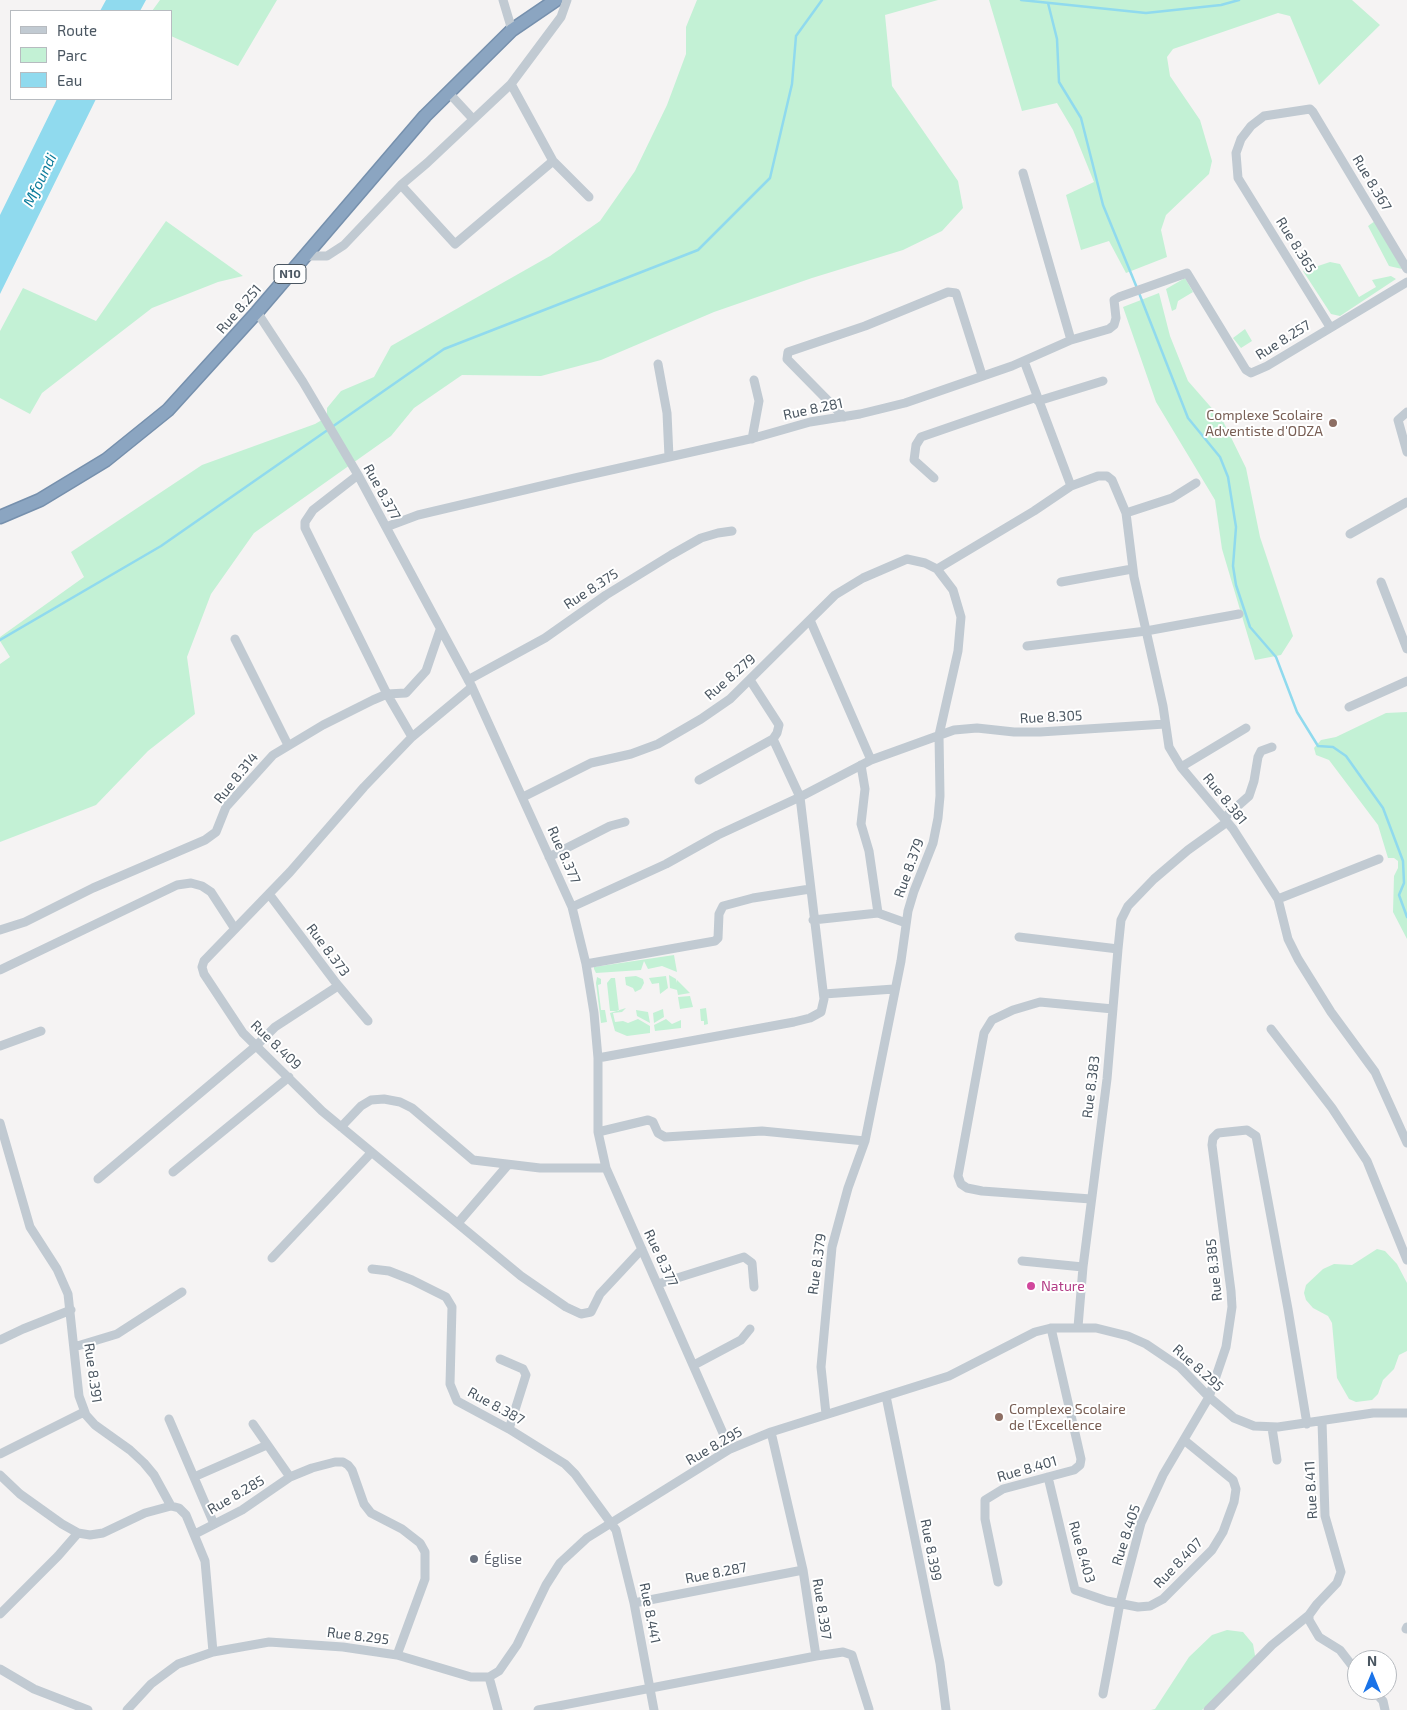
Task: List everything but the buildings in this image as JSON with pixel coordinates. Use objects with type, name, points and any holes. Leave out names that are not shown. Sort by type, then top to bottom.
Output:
[{"type":"highway","name":"Rue 8.251","points":[[0,517],[19,510],[65,486],[137,437],[197,381],[448,92],[512,30],[556,0]]},
{"type":"street","points":[[503,0],[512,30]]},
{"type":"street","points":[[305,256],[334,254],[401,185],[434,157],[511,84],[561,17],[567,0]]},
{"type":"street","points":[[511,84],[553,161],[588,197]]},
{"type":"street","points":[[448,92],[472,119]]},
{"type":"street","name":"Rue 8.365","points":[[1314,112],[1310,109],[1264,116],[1251,126],[1241,139],[1236,153],[1238,178],[1330,327]]},
{"type":"street","name":"Rue 8.367","points":[[1314,112],[1407,268]]},
{"type":"street","points":[[401,185],[454,244],[553,161]]},
{"type":"street","points":[[1023,173],[1071,340]]},
{"type":"street","name":"Rue 8.281","points":[[386,527],[418,515],[752,438],[810,422],[844,417],[905,403],[1024,361],[1071,340],[1109,329],[1114,325],[1116,318],[1114,300],[1187,273]]},
{"type":"street","name":"Rue 8.257","points":[[1187,273],[1246,370],[1251,373],[1267,366],[1407,282]]},
{"type":"street","points":[[844,417],[787,359],[788,352],[865,326],[948,292],[956,293],[982,375]]},
{"type":"street","name":"Rue 8.377","points":[[257,312],[358,475],[470,684],[572,907],[586,964],[594,1013],[598,1058],[598,1132],[606,1168],[730,1449]]},
{"type":"street","points":[[1024,361],[1071,486]]},
{"type":"street","points":[[658,364],[666,413],[669,457]]},
{"type":"street","points":[[752,438],[759,401],[754,380]]},
{"type":"street","points":[[934,478],[914,460],[916,445],[921,438],[1038,399],[1103,381]]},
{"type":"street","points":[[1407,412],[1398,420],[1407,452]]},
{"type":"street","points":[[358,475],[313,510],[305,522],[306,528],[388,694],[412,737]]},
{"type":"street","points":[[937,569],[1034,511],[1071,486],[1098,476],[1107,476],[1112,480],[1126,513],[1172,498],[1196,483]]},
{"type":"street","points":[[1350,534],[1407,502]]},
{"type":"street","name":"Rue 8.381","points":[[1126,513],[1132,569],[1169,747],[1181,767],[1225,820],[1278,900],[1288,939],[1298,959],[1331,1012],[1374,1072],[1407,1144]]},
{"type":"street","name":"Rue 8.375","points":[[470,684],[545,638],[606,595],[671,555],[701,538],[732,531]]},
{"type":"street","name":"Rue 8.279","points":[[523,797],[591,763],[631,754],[658,744],[730,699],[843,590],[900,561],[914,559],[937,569]]},
{"type":"street","name":"Rue 8.379","points":[[826,1414],[821,1366],[832,1247],[848,1188],[864,1141],[914,890],[933,843],[938,818],[940,796],[939,735],[958,651],[961,618],[953,590],[937,569]]},
{"type":"street","points":[[1061,582],[1132,569]]},
{"type":"street","points":[[1381,582],[1407,649]]},
{"type":"street","points":[[1027,646],[1146,631],[1239,614]]},
{"type":"street","points":[[810,620],[871,760]]},
{"type":"street","name":"Rue 8.314","points":[[0,930],[25,922],[92,888],[205,840],[216,832],[226,807],[263,765],[288,744],[388,694],[406,692],[426,671],[440,630]]},
{"type":"street","points":[[235,639],[288,744]]},
{"type":"street","points":[[699,780],[773,738],[779,729],[779,724],[750,680]]},
{"type":"street","points":[[1349,707],[1407,681]]},
{"type":"street","name":"Rue 8.409","points":[[470,684],[412,737],[364,787],[269,894],[204,961],[202,967],[204,974],[238,1026],[256,1046],[341,1127],[521,1276],[566,1308],[580,1314],[591,1312],[600,1294],[642,1249]]},
{"type":"street","name":"Rue 8.305","points":[[572,907],[666,864],[718,835],[800,797],[860,765],[939,735],[964,729],[1014,732],[1165,724]]},
{"type":"street","points":[[1181,767],[1246,728]]},
{"type":"street","points":[[598,1058],[810,1018],[821,1012],[824,1006],[824,994],[800,797],[773,738]]},
{"type":"street","name":"Rue 8.383","points":[[1078,1327],[1121,920],[1128,906],[1154,879],[1225,820],[1248,796],[1254,781],[1258,757],[1261,751],[1272,747]]},
{"type":"street","points":[[860,765],[866,789],[861,824],[870,856],[878,913]]},
{"type":"street","points":[[549,857],[610,826],[625,822]]},
{"type":"street","points":[[1278,900],[1379,859]]},
{"type":"street","points":[[0,970],[177,885],[191,883],[202,886],[211,892],[235,930]]},
{"type":"street","points":[[586,964],[715,941],[718,938],[719,914],[723,906],[753,898],[810,889]]},
{"type":"street","name":"Rue 8.373","points":[[269,894],[338,986],[368,1021]]},
{"type":"street","points":[[814,920],[878,913],[906,923]]},
{"type":"street","points":[[1019,937],[1118,949]]},
{"type":"street","points":[[98,1179],[256,1046],[275,1027],[338,986]]},
{"type":"street","points":[[824,994],[894,989]]},
{"type":"street","points":[[1091,1199],[982,1191],[967,1188],[961,1184],[958,1176],[984,1033],[992,1020],[1013,1010],[1040,1002],[1113,1009]]},
{"type":"street","points":[[1271,1030],[1332,1108],[1367,1161],[1407,1260]]},
{"type":"street","points":[[0,1046],[41,1031]]},
{"type":"street","points":[[173,1172],[289,1077]]},
{"type":"street","points":[[341,1127],[361,1106],[371,1100],[384,1099],[400,1102],[412,1108],[467,1156],[480,1162],[507,1166],[574,1169],[606,1168]]},
{"type":"street","points":[[598,1132],[648,1120],[653,1122],[658,1133],[665,1137],[762,1131],[864,1141]]},
{"type":"street","name":"Rue 8.391","points":[[0,1123],[30,1227],[62,1281],[72,1310],[79,1396],[84,1412],[95,1425],[130,1450],[144,1463],[154,1475],[171,1506],[179,1508],[186,1515],[195,1534],[207,1570],[213,1652]]},
{"type":"street","name":"Rue 8.385","points":[[1209,1398],[1226,1347],[1232,1307],[1214,1161],[1213,1138],[1218,1133],[1247,1130],[1256,1136],[1307,1424]]},
{"type":"street","points":[[272,1258],[371,1153]]},
{"type":"street","points":[[458,1223],[507,1166]]},
{"type":"street","points":[[658,1284],[744,1256],[752,1263],[754,1286]]},
{"type":"street","points":[[1022,1261],[1083,1267]]},
{"type":"street","name":"Rue 8.387","points":[[372,1269],[389,1271],[412,1280],[446,1297],[451,1302],[449,1364],[452,1393],[457,1401],[509,1429],[565,1464],[575,1474],[611,1524]]},
{"type":"street","points":[[74,1346],[117,1334],[182,1292]]},
{"type":"street","points":[[0,1340],[72,1310]]},
{"type":"street","name":"Rue 8.295","points":[[127,1710],[163,1674],[178,1664],[213,1652],[244,1645],[280,1642],[343,1647],[397,1655],[471,1677],[489,1677],[499,1671],[517,1645],[542,1593],[560,1563],[577,1546],[730,1449],[771,1432],[949,1376],[1035,1332],[1051,1328],[1078,1327],[1113,1332],[1146,1344],[1180,1367],[1209,1398],[1234,1418],[1246,1424],[1272,1428],[1373,1413],[1407,1413]]},
{"type":"street","name":"Rue 8.401","points":[[998,1582],[985,1519],[985,1500],[1003,1489],[1074,1470],[1080,1465],[1081,1459],[1051,1328]]},
{"type":"street","points":[[694,1365],[741,1340],[750,1329]]},
{"type":"street","points":[[500,1359],[523,1369],[526,1375],[509,1429]]},
{"type":"street","name":"Rue 8.399","points":[[886,1396],[940,1664],[946,1710]]},
{"type":"street","name":"Rue 8.405","points":[[1103,1694],[1120,1603],[1141,1523],[1163,1475],[1209,1398]]},
{"type":"street","points":[[0,1454],[84,1412]]},
{"type":"street","points":[[169,1419],[214,1524]]},
{"type":"street","name":"Rue 8.411","points":[[1309,1615],[1337,1583],[1341,1572],[1325,1516],[1322,1421]]},
{"type":"street","points":[[253,1424],[290,1477]]},
{"type":"street","points":[[1272,1428],[1277,1460]]},
{"type":"street","name":"Rue 8.397","points":[[538,1710],[816,1656],[803,1570],[771,1432]]},
{"type":"street","name":"Rue 8.407","points":[[1120,1603],[1138,1607],[1150,1606],[1162,1599],[1212,1550],[1229,1518],[1236,1489],[1233,1480],[1184,1440]]},
{"type":"street","points":[[194,1476],[267,1445]]},
{"type":"street","name":"Rue 8.285","points":[[195,1534],[266,1495],[290,1477],[312,1468],[342,1462],[352,1470],[364,1504],[371,1512],[402,1529],[420,1543],[425,1552],[425,1579],[397,1655]]},
{"type":"street","points":[[0,1475],[20,1494],[78,1533],[90,1535],[102,1533],[144,1513],[171,1506]]},
{"type":"street","name":"Rue 8.403","points":[[1048,1477],[1075,1590],[1120,1603]]},
{"type":"street","name":"Rue 8.441","points":[[611,1524],[619,1539],[634,1603],[654,1710]]},
{"type":"street","points":[[0,1614],[52,1563],[78,1533]]},
{"type":"street","name":"Rue 8.287","points":[[634,1603],[803,1570]]},
{"type":"street","points":[[1208,1710],[1272,1645],[1309,1615],[1312,1628],[1319,1637],[1340,1650],[1347,1659]]},
{"type":"street","points":[[816,1656],[843,1652],[852,1655],[869,1709]]},
{"type":"street","points":[[0,1669],[34,1688],[88,1710]]},
{"type":"street","points":[[489,1677],[498,1710]]},
{"type":"green space","points":[[160,0],[277,0],[238,66],[172,36],[172,10],[153,10]]},
{"type":"green space","points":[[697,0],[938,0],[885,15],[892,86],[958,181],[963,208],[942,231],[903,250],[812,278],[714,312],[601,360],[541,376],[462,375],[414,408],[391,436],[254,533],[211,594],[187,657],[195,714],[148,751],[96,805],[0,842],[0,664],[10,657],[0,641],[0,637],[84,577],[71,552],[202,465],[315,424],[327,417],[327,408],[341,391],[374,377],[391,346],[550,256],[600,221],[635,171],[667,105],[686,54],[686,27]]},
{"type":"green space","points":[[989,0],[1352,0],[1380,25],[1319,85],[1290,16],[1278,13],[1173,49],[1167,57],[1170,76],[1200,120],[1212,161],[1209,174],[1166,215],[1161,230],[1167,257],[1126,273],[1109,241],[1081,250],[1066,195],[1094,182],[1073,130],[1057,103],[1022,111]]},
{"type":"green space","points":[[166,221],[243,276],[218,282],[152,308],[42,393],[30,414],[0,398],[0,331],[23,288],[96,321]]},
{"type":"green space","points":[[1375,221],[1402,269],[1389,266],[1368,226]]},
{"type":"green space","points":[[1330,262],[1340,264],[1359,297],[1376,287],[1372,280],[1391,276],[1396,279],[1340,316],[1331,314],[1303,271]]},
{"type":"green space","points":[[1185,278],[1193,292],[1178,301],[1176,309],[1172,311],[1166,289]]},
{"type":"green space","points":[[1159,293],[1170,336],[1188,381],[1223,421],[1246,468],[1260,537],[1293,636],[1281,655],[1255,660],[1222,549],[1215,500],[1156,402],[1123,307]]},
{"type":"green space","points":[[1245,329],[1252,341],[1241,348],[1233,338]]},
{"type":"green space","points":[[1407,712],[1407,939],[1393,912],[1394,876],[1398,868],[1398,861],[1394,858],[1388,858],[1378,825],[1329,760],[1316,755],[1314,748],[1321,740],[1336,737],[1386,713]]},
{"type":"green space","points":[[674,955],[677,972],[662,966],[648,969],[644,961],[641,970],[596,973],[594,969],[594,967]]},
{"type":"green space","points":[[669,975],[676,979],[677,983],[677,980],[690,993],[678,995],[677,990],[670,988]]},
{"type":"green space","points":[[636,976],[643,979],[644,983],[641,989],[635,992],[633,988],[626,985],[625,977]]},
{"type":"green space","points":[[666,976],[668,988],[660,994],[659,983],[652,984],[649,978]]},
{"type":"green space","points":[[597,977],[601,979],[601,984],[598,985],[601,1010],[605,1010],[607,1022],[601,1023],[596,983]]},
{"type":"green space","points":[[611,978],[615,978],[619,1011],[610,1011],[607,983]]},
{"type":"green space","points":[[690,996],[693,1007],[680,1009],[678,997]]},
{"type":"green space","points":[[626,1008],[622,1012],[613,1013],[615,1022],[623,1021],[628,1023],[638,1019],[650,1026],[650,1033],[627,1036],[615,1031],[610,1013]]},
{"type":"green space","points":[[706,1008],[708,1024],[704,1025],[704,1021],[701,1021],[700,1009]]},
{"type":"green space","points":[[663,1009],[664,1017],[654,1023],[653,1013]]},
{"type":"green space","points":[[636,1010],[648,1012],[650,1023],[637,1016]]},
{"type":"green space","points":[[666,1019],[672,1024],[681,1020],[681,1028],[655,1031],[654,1025]]},
{"type":"green space","points":[[1377,1249],[1385,1251],[1397,1264],[1407,1283],[1407,1351],[1399,1355],[1394,1369],[1383,1380],[1378,1394],[1372,1400],[1356,1402],[1349,1399],[1337,1378],[1332,1323],[1328,1316],[1313,1308],[1306,1300],[1304,1293],[1306,1285],[1323,1269],[1334,1264],[1352,1265]]},
{"type":"green space","points":[[1227,1630],[1243,1632],[1253,1644],[1256,1661],[1202,1710],[1151,1710],[1155,1709],[1189,1657],[1212,1635]]},
{"type":"water","points":[[106,0],[146,0],[141,10],[101,10]]},
{"type":"water","name":"Mfoundi","points":[[57,100],[96,100],[0,294],[0,215]]},
{"type":"waterway","points":[[0,640],[161,546],[444,349],[698,250],[770,178],[792,84],[796,36],[822,0]]},
{"type":"waterway","points":[[1021,0],[1146,13],[1221,5],[1239,0]]},
{"type":"waterway","points":[[1048,3],[1057,39],[1059,82],[1081,118],[1103,205],[1137,288]]},
{"type":"waterway","points":[[1139,293],[1188,418],[1220,457],[1228,477],[1236,527],[1233,566],[1236,585],[1250,627],[1276,657],[1297,712],[1318,746],[1333,747],[1346,756],[1383,808],[1403,861],[1404,883],[1399,895],[1407,917]]},
{"type":"place","name":"Complexe Scolaire Adventiste d'ODZA","points":[[1333,423]]},
{"type":"place","name":"Nature","points":[[1031,1286]]},
{"type":"place","name":"Complexe Scolaire de l'Excellence","points":[[999,1417]]},
{"type":"place","name":"Église","points":[[474,1559]]}]
